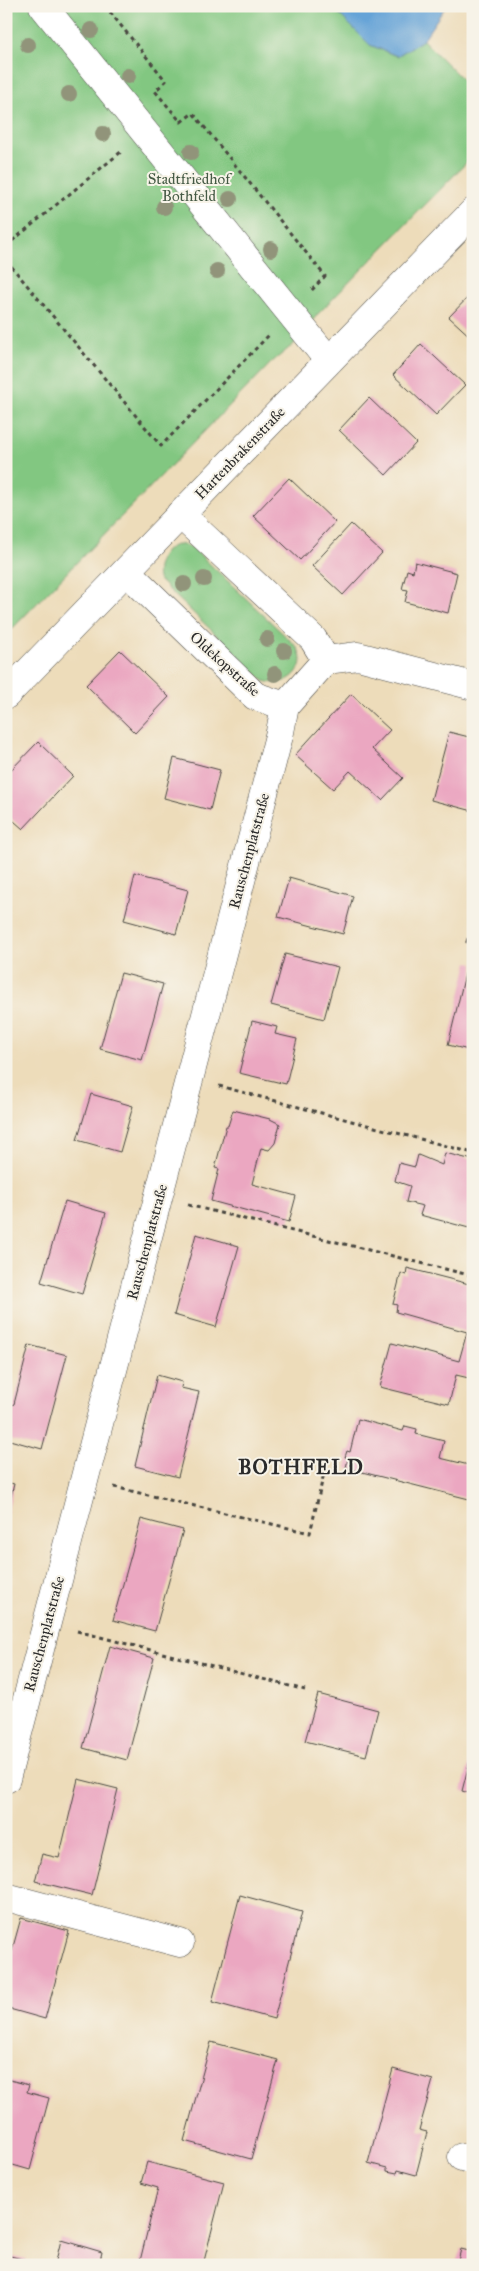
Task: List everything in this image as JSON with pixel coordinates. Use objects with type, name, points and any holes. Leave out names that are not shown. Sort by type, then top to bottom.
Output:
[{"type":"street","points":[[44,6],[329,361]]},
{"type":"street","name":"Hartenbrakenstraße","points":[[6,695],[473,212]]},
{"type":"street","points":[[180,514],[313,639],[326,660]]},
{"type":"street","name":"Oldekopstraße","points":[[126,571],[255,696],[285,706]]},
{"type":"street","points":[[285,706],[326,660],[358,656],[473,686]]},
{"type":"street","name":"Rauschenplatstraße","points":[[6,1779],[190,1079],[280,732],[285,706]]},
{"type":"street","points":[[6,1897],[180,1944]]},
{"type":"path","points":[[6,260],[161,446],[325,276],[193,113],[181,122],[155,90],[166,81],[105,6]]},
{"type":"path","points":[[6,246],[146,132]]},
{"type":"path","points":[[6,340],[10,345],[6,347]]},
{"type":"path","points":[[473,923],[467,942],[473,944]]},
{"type":"path","points":[[190,1079],[473,1153]]},
{"type":"path","points":[[158,1197],[473,1276]]},
{"type":"path","points":[[84,1480],[310,1533],[324,1473]]},
{"type":"path","points":[[47,1623],[305,1690]]},
{"type":"green space","name":"Stadtfriedhof Bothfeld","points":[[6,6],[331,6],[370,45],[397,56],[423,40],[473,90],[473,156],[317,315],[294,344],[272,362],[6,635]]},
{"type":"green space","points":[[183,544],[193,548],[296,646],[301,662],[299,669],[294,675],[281,682],[272,683],[264,681],[158,579],[158,567],[166,551],[171,547]]},
{"type":"water","points":[[331,6],[446,6],[423,40],[397,56],[370,45]]},
{"type":"building","points":[[473,292],[473,339],[449,317]]},
{"type":"building","points":[[421,344],[465,385],[436,415],[393,375]]},
{"type":"building","points":[[369,398],[416,443],[386,475],[339,430]]},
{"type":"building","points":[[289,478],[335,522],[300,560],[253,516]]},
{"type":"building","points":[[351,524],[382,553],[343,595],[312,566]]},
{"type":"building","points":[[415,562],[457,573],[448,613],[405,602],[408,590],[402,589],[407,570],[413,572]]},
{"type":"building","points":[[120,650],[169,697],[135,733],[86,685]]},
{"type":"building","points":[[351,694],[390,730],[372,749],[403,778],[382,800],[350,771],[333,789],[295,755]]},
{"type":"building","points":[[449,732],[473,738],[473,811],[431,800]]},
{"type":"building","points":[[38,742],[73,776],[23,829],[6,814],[6,775]]},
{"type":"building","points":[[174,758],[220,770],[210,810],[164,798]]},
{"type":"building","points":[[135,876],[188,890],[176,934],[124,920]]},
{"type":"building","points":[[289,878],[353,896],[343,934],[278,917]]},
{"type":"building","points":[[285,954],[338,967],[324,1019],[271,1005]]},
{"type":"building","points":[[468,962],[473,963],[473,1051],[448,1045]]},
{"type":"building","points":[[121,973],[163,984],[142,1060],[100,1049]]},
{"type":"building","points":[[252,1021],[277,1027],[275,1034],[297,1039],[286,1084],[239,1073]]},
{"type":"building","points":[[91,1094],[133,1106],[120,1152],[77,1140]]},
{"type":"building","points":[[233,1110],[270,1119],[280,1124],[275,1143],[269,1150],[261,1148],[252,1184],[296,1196],[289,1222],[211,1201],[219,1169],[215,1168],[226,1126],[228,1126]]},
{"type":"building","points":[[445,1153],[473,1160],[473,1219],[469,1228],[420,1215],[423,1206],[406,1202],[410,1186],[395,1181],[399,1163],[415,1167],[418,1155],[442,1165]]},
{"type":"building","points":[[65,1201],[106,1213],[82,1294],[41,1282]]},
{"type":"building","points":[[196,1234],[239,1246],[216,1327],[174,1315]]},
{"type":"building","points":[[407,1268],[473,1285],[471,1317],[473,1318],[473,1379],[456,1375],[449,1404],[380,1387],[392,1343],[459,1361],[467,1332],[396,1312],[397,1305],[393,1304],[401,1273],[406,1275]]},
{"type":"building","points":[[29,1345],[67,1355],[42,1449],[6,1439],[6,1408],[14,1404]]},
{"type":"building","points":[[157,1375],[182,1382],[181,1388],[199,1392],[178,1477],[135,1466]]},
{"type":"building","points":[[358,1419],[403,1431],[405,1426],[417,1429],[416,1434],[444,1441],[440,1458],[473,1466],[473,1500],[346,1468],[348,1458],[345,1457],[347,1451],[350,1452]]},
{"type":"building","points":[[6,1482],[14,1484],[7,1513],[6,1513]]},
{"type":"building","points":[[141,1519],[183,1530],[155,1631],[113,1620]]},
{"type":"building","points":[[110,1646],[154,1658],[127,1760],[83,1748]]},
{"type":"building","points":[[318,1694],[378,1710],[366,1756],[305,1741]]},
{"type":"building","points":[[473,1752],[473,1794],[462,1791]]},
{"type":"building","points":[[78,1779],[118,1789],[92,1895],[35,1881],[42,1854],[59,1858]]},
{"type":"building","points":[[240,1895],[302,1912],[274,2019],[212,2002]]},
{"type":"building","points":[[21,1918],[69,1931],[45,2019],[6,2008],[6,1972]]},
{"type":"building","points":[[211,2042],[278,2060],[251,2159],[184,2141]]},
{"type":"building","points":[[393,2069],[433,2080],[419,2130],[427,2132],[416,2175],[398,2170],[397,2173],[387,2171],[387,2168],[368,2163]]},
{"type":"building","points":[[6,2079],[29,2085],[27,2092],[49,2098],[30,2170],[6,2163]]},
{"type":"building","points":[[147,2162],[224,2182],[203,2265],[139,2265],[158,2188],[141,2183]]},
{"type":"building","points":[[61,2240],[102,2252],[99,2265],[55,2265]]},
{"type":"building","points":[[461,2249],[473,2252],[473,2265],[457,2265]]},
{"type":"building","points":[[6,2255],[26,2260],[25,2265],[6,2265]]},
{"type":"district","name":"BOTHFELD","points":[[301,1467]]}]
